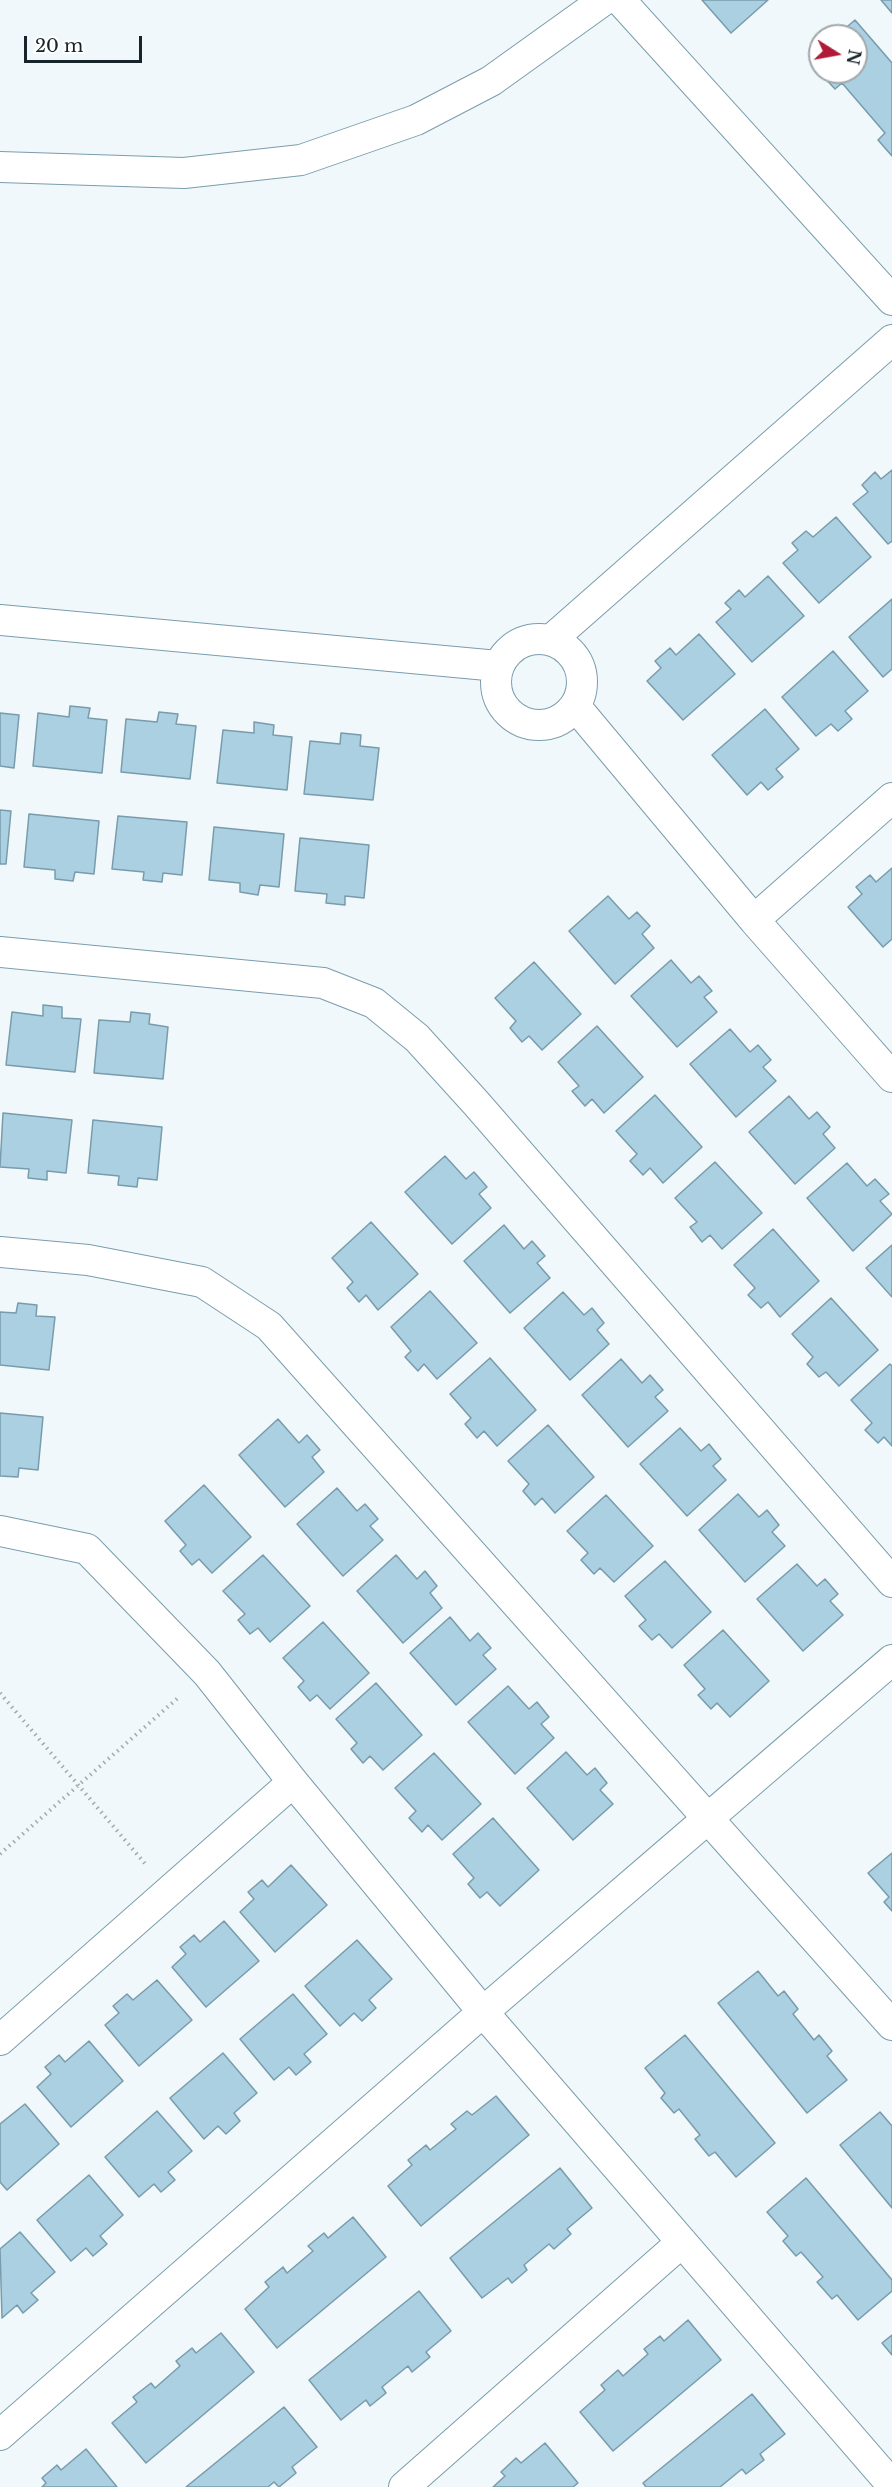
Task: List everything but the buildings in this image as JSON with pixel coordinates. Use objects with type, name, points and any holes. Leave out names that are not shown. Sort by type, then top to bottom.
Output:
[{"type":"street","points":[[0,167],[184,173],[301,160],[416,120],[491,81],[604,0]]},
{"type":"street","points":[[620,0],[892,300]]},
{"type":"street","points":[[552,639],[574,654],[584,680],[576,707],[556,724],[531,726],[508,714],[495,692],[498,666],[519,642],[552,639],[892,340]]},
{"type":"street","points":[[0,620],[498,666]]},
{"type":"street","points":[[576,707],[754,920],[892,1077]]},
{"type":"street","points":[[754,920],[892,798]]},
{"type":"street","points":[[0,952],[323,982],[374,1004],[417,1038],[469,1095],[892,1582]]},
{"type":"street","points":[[0,1252],[88,1260],[202,1282],[269,1326],[892,2025]]},
{"type":"street","points":[[0,1531],[87,1549],[207,1672],[293,1782],[483,2012],[682,2242],[879,2481]]},
{"type":"street","points":[[0,2434],[483,2012],[892,1660]]},
{"type":"street","points":[[0,2040],[293,1782]]},
{"type":"street","points":[[404,2487],[682,2242]]},
{"type":"path","points":[[0,1854],[207,1672]]},
{"type":"path","points":[[0,1693],[35,1737],[80,1785],[169,1892]]}]
